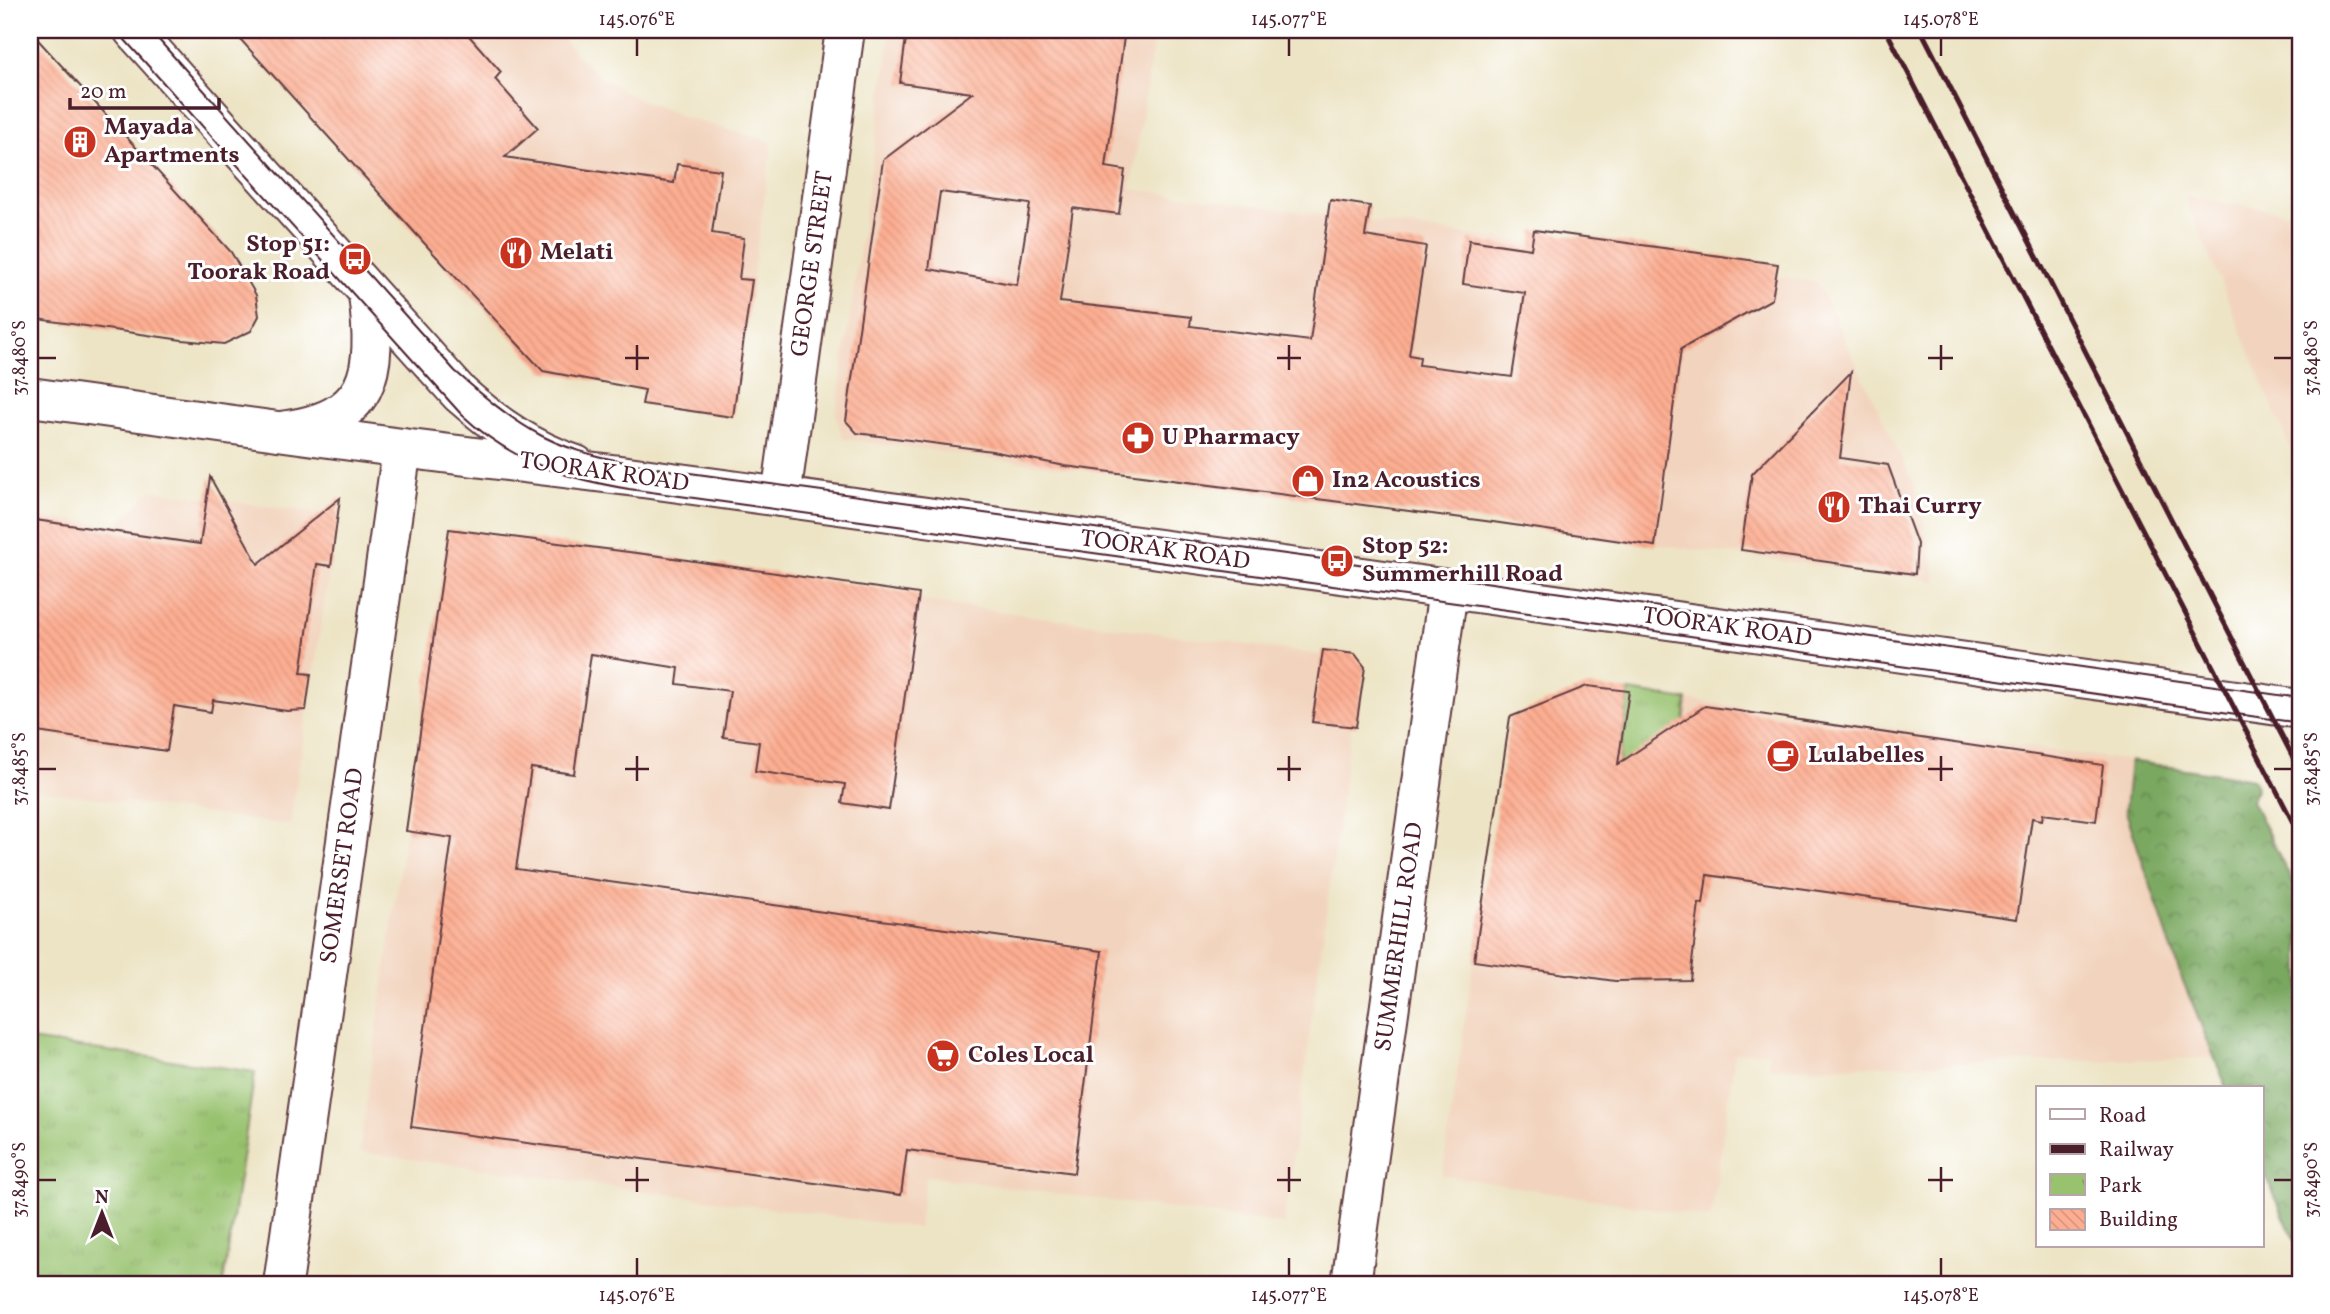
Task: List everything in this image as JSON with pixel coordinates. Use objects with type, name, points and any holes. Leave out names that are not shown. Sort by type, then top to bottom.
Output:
[{"type":"main road","points":[[133,30],[453,387],[482,414],[539,451],[608,474]]},
{"type":"main road","name":"GEORGE STREET","points":[[781,498],[845,30]]},
{"type":"main road","points":[[278,431],[301,428],[329,419],[341,412],[360,393],[366,382],[372,354],[368,294]]},
{"type":"main road","name":"TOORAK ROAD","points":[[30,397],[608,474],[2300,709]]},
{"type":"main road","name":"SOMERSET ROAD","points":[[283,1284],[402,448]]},
{"type":"main road","name":"SUMMERHILL ROAD","points":[[1351,1284],[1448,590]]},
{"type":"shaded area","points":[[233,30],[555,30],[583,62],[604,80],[634,97],[683,117],[772,142],[733,417],[642,404],[644,390],[543,371]]},
{"type":"shaded area","points":[[891,30],[1155,30],[1131,189],[1817,282],[1914,484],[1937,581],[843,439],[836,414]]},
{"type":"shaded area","points":[[2185,197],[2300,214],[2300,472]]},
{"type":"shaded area","points":[[151,490],[338,516],[290,825],[30,789],[30,515],[117,526]]},
{"type":"shaded area","points":[[449,529],[924,601],[1308,653],[1360,663],[1284,1224],[926,1176],[918,1228],[359,1152]]},
{"type":"shaded area","points":[[1587,686],[2130,761],[2125,809],[2180,974],[2213,1058],[1770,1068],[1768,1052],[1735,1053],[1711,1218],[1442,1175],[1510,717]]},
{"type":"green space","points":[[1629,691],[1687,700],[1648,981],[1587,977]]},
{"type":"green space","points":[[2130,761],[2253,779],[2257,786],[2252,801],[2300,897],[2300,1253],[2264,1172],[2264,1086],[2226,1086],[2180,974],[2125,809]]},
{"type":"green space","points":[[30,1040],[255,1072],[223,1284],[30,1284]]},
{"type":"building","points":[[232,30],[464,30],[501,72],[495,79],[538,128],[505,157],[674,183],[677,164],[721,170],[712,233],[744,238],[739,279],[752,280],[733,417],[642,404],[645,390],[543,371]]},
{"type":"building","points":[[907,30],[1125,30],[1106,167],[1125,170],[1119,214],[1073,208],[1060,302],[1191,317],[1190,326],[1310,341],[1330,200],[1370,206],[1365,236],[1426,246],[1409,355],[1420,357],[1419,365],[1512,377],[1525,293],[1463,284],[1469,240],[1531,249],[1534,230],[1778,264],[1772,299],[1681,349],[1655,546],[1065,466],[992,451],[857,433],[846,421],[883,160],[972,93],[900,83]],"holes":[[[940,192],[1030,204],[1017,285],[929,269]]]},
{"type":"building","name":"Mayada Apartments","points":[[30,31],[231,252],[256,295],[259,316],[251,331],[224,344],[30,318]]},
{"type":"building","points":[[1851,372],[1840,458],[1888,465],[1917,544],[1915,574],[1741,550],[1752,474]]},
{"type":"building","points":[[210,477],[258,564],[340,498],[331,566],[317,564],[301,673],[311,674],[306,710],[287,711],[213,700],[211,712],[174,706],[167,751],[30,731],[30,553],[35,520],[200,544]]},
{"type":"building","points":[[449,529],[660,556],[919,594],[889,810],[842,803],[845,784],[755,771],[759,742],[723,737],[730,691],[677,684],[679,668],[591,654],[574,774],[531,768],[516,869],[1102,951],[1074,1173],[907,1150],[901,1195],[411,1127],[452,838],[406,831]]},
{"type":"building","points":[[1323,650],[1355,654],[1365,667],[1356,727],[1312,722]]},
{"type":"building","points":[[1587,686],[1629,691],[1618,764],[1705,706],[2103,765],[2096,821],[2043,814],[2042,820],[2032,818],[2017,919],[1707,875],[1703,904],[1699,903],[1690,980],[1615,981],[1474,961],[1510,717]]},
{"type":"tram line","points":[[116,30],[461,414],[499,444],[560,473],[629,489],[2300,723]]},
{"type":"tram line","points":[[150,30],[455,371],[519,422],[572,449],[668,470],[1337,561],[2300,698]]},
{"type":"railway","points":[[1886,30],[2300,836]]},
{"type":"railway","points":[[1921,30],[2300,771]]},
{"type":"place","name":"Mayada Apartments","points":[[80,142]]},
{"type":"place","name":"Melati","points":[[516,253]]},
{"type":"place","name":"Stop 51: Toorak Road","points":[[355,259]]},
{"type":"place","name":"U Pharmacy","points":[[1138,438]]},
{"type":"place","name":"In2 Acoustics","points":[[1308,481]]},
{"type":"place","name":"Thai Curry","points":[[1834,507]]},
{"type":"place","name":"Stop 52: Summerhill Road","points":[[1337,561]]},
{"type":"place","name":"Lulabelles","points":[[1783,756]]},
{"type":"place","name":"Coles Local","points":[[943,1056]]}]
